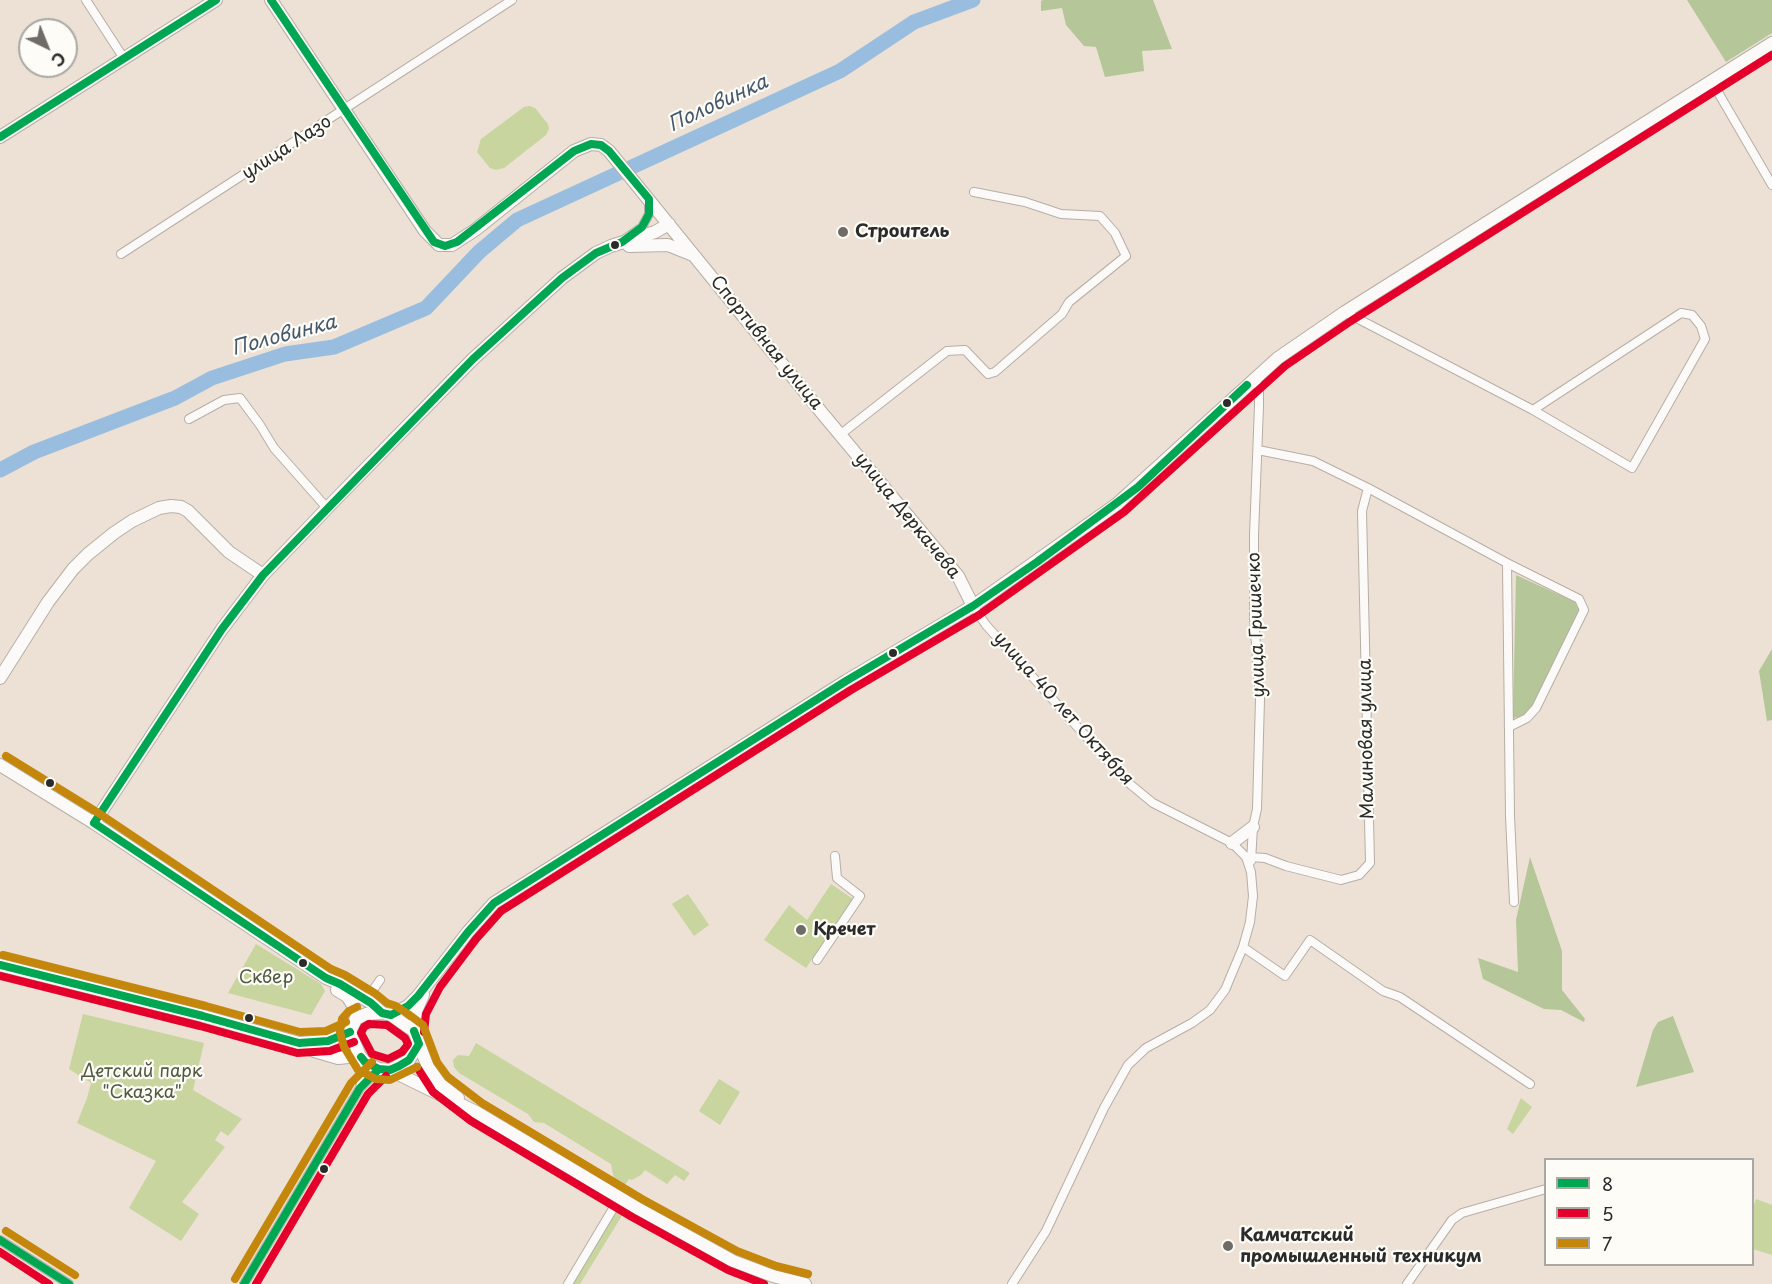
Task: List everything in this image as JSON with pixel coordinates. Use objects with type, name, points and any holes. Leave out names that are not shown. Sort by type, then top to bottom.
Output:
[{"type":"street","points":[[86,0],[123,57]]},
{"type":"street","points":[[0,137],[216,0]]},
{"type":"street","points":[[271,0],[345,111]]},
{"type":"street","name":"улица Лазо","points":[[122,254],[345,111],[512,0]]},
{"type":"street","points":[[299,1043],[328,1041],[350,1032],[356,1019],[366,1014],[387,1014],[408,1006],[494,903],[846,681],[973,606],[1117,504],[1278,358],[1345,312],[1772,43]]},
{"type":"street","points":[[1712,82],[1772,184]]},
{"type":"street","name":"Спортивная улица","points":[[345,111],[425,231],[434,242],[445,246],[452,245],[475,230],[574,150],[591,144],[601,145],[617,160],[838,432]]},
{"type":"street","points":[[838,432],[947,351],[965,350],[988,374],[995,372],[1062,314],[1069,302],[1126,256],[1115,233],[1100,216],[1061,214],[1025,202],[974,192]]},
{"type":"street","points":[[622,242],[642,227],[649,214],[647,197]]},
{"type":"street","points":[[94,823],[222,629],[262,575],[473,359],[562,278],[596,253],[655,232],[669,224]]},
{"type":"street","points":[[622,242],[634,247],[650,244],[668,245],[695,256]]},
{"type":"street","points":[[1345,312],[1533,410],[1632,468],[1705,339],[1701,326],[1692,315],[1681,313],[1533,410]]},
{"type":"street","name":"улица Гришечко","points":[[1251,872],[1253,827],[1257,809],[1260,699],[1254,618],[1259,388],[1255,377]]},
{"type":"street","points":[[189,419],[224,400],[240,398],[274,448],[327,508]]},
{"type":"street","name":"улица Деркачева","points":[[838,432],[958,576],[973,606]]},
{"type":"street","points":[[1257,450],[1312,461],[1579,599],[1584,610],[1536,708],[1527,718],[1509,727]]},
{"type":"street","name":"Малиновая улица","points":[[1251,857],[1264,858],[1341,880],[1359,875],[1370,863],[1362,511],[1368,488]]},
{"type":"street","points":[[0,678],[48,602],[73,569],[114,533],[159,508],[181,507],[188,511],[229,552],[262,575]]},
{"type":"street","points":[[1507,563],[1510,816],[1514,902]]},
{"type":"street","name":"улица 40 лет Октября","points":[[973,606],[986,625],[1125,780],[1153,803],[1232,843],[1246,857],[1251,872],[1253,896],[1250,922],[1229,982],[1210,1010],[1192,1023],[1146,1048],[1128,1065],[1104,1108],[1046,1231],[1012,1284]]},
{"type":"street","points":[[0,765],[94,823],[326,978],[337,982],[414,1031]]},
{"type":"street","points":[[1232,843],[1253,827]]},
{"type":"street","points":[[817,960],[860,896],[837,878],[835,856]]},
{"type":"street","points":[[1243,947],[1285,976],[1310,940],[1383,991],[1400,997],[1530,1084]]},
{"type":"street","points":[[0,965],[188,1012],[299,1043],[314,1051],[338,1058],[363,1059],[476,1112],[637,1208],[733,1261],[773,1276],[805,1284]]},
{"type":"street","points":[[326,978],[333,987],[346,996],[352,1005],[356,1019]]},
{"type":"street","points":[[366,1000],[380,980]]},
{"type":"street","points":[[431,981],[416,1011],[414,1031],[428,1067],[440,1084],[476,1112]]},
{"type":"street","points":[[350,1032],[363,1059],[360,1088]]},
{"type":"street","points":[[244,1284],[360,1088],[385,1070],[409,1060],[419,1044]]},
{"type":"street","points":[[1407,1284],[1457,1216],[1544,1189]]},
{"type":"street","points":[[568,1284],[614,1207]]},
{"type":"street","points":[[0,1240],[69,1284]]},
{"type":"green space","points":[[1043,0],[1153,0],[1172,49],[1142,51],[1144,71],[1105,77],[1096,47],[1084,46],[1066,25],[1062,8],[1041,11]]},
{"type":"green space","points":[[1687,0],[1772,0],[1772,33],[1726,62]]},
{"type":"green space","points":[[524,107],[535,108],[548,124],[549,129],[546,135],[504,168],[496,170],[490,168],[477,152],[481,139]]},
{"type":"green space","points":[[1516,575],[1575,602],[1579,610],[1535,704],[1524,716],[1513,718]]},
{"type":"green space","points":[[1772,649],[1772,720],[1767,721],[1759,671]]},
{"type":"green space","points":[[1530,857],[1562,951],[1562,990],[1585,1019],[1584,1022],[1561,1010],[1544,1009],[1483,979],[1478,958],[1518,972],[1516,920]]},
{"type":"green space","name":"Кречет","points":[[831,884],[853,899],[806,968],[764,940],[789,905],[807,920]]},
{"type":"green space","points":[[688,894],[709,925],[694,936],[672,904]]},
{"type":"green space","name":"Сквер","points":[[256,944],[321,984],[325,991],[311,1015],[228,993]]},
{"type":"green space","name":"Детский парк \"Сказка\"","points":[[83,1014],[204,1043],[193,1090],[242,1119],[228,1136],[221,1131],[215,1140],[225,1147],[182,1202],[199,1214],[181,1241],[129,1208],[156,1161],[77,1123],[91,1083],[69,1069]]},
{"type":"green space","points":[[1673,1016],[1694,1072],[1636,1087],[1653,1030],[1658,1022]]},
{"type":"green space","points":[[476,1043],[690,1173],[684,1181],[675,1175],[667,1184],[645,1170],[641,1175],[632,1180],[629,1179],[623,1188],[615,1184],[611,1164],[544,1123],[534,1122],[528,1114],[459,1073],[454,1067],[453,1060],[458,1055],[469,1056]]},
{"type":"green space","points":[[719,1079],[740,1092],[720,1125],[699,1111]]},
{"type":"green space","points":[[1521,1098],[1532,1107],[1513,1134],[1507,1129]]},
{"type":"green space","points":[[1756,1199],[1772,1205],[1772,1255],[1754,1249]]},
{"type":"green space","points":[[611,1207],[623,1214],[580,1284],[564,1284]]},
{"type":"waterway","name":"Половинка","points":[[0,470],[34,452],[175,398],[212,378],[285,354],[334,347],[426,308],[479,252],[517,220],[840,71],[914,22],[973,0]]},
{"type":"transit line","name":"8","points":[[0,137],[216,0]]},
{"type":"transit line","name":"8","points":[[271,0],[434,242],[445,246],[457,242],[574,151],[591,144],[601,145],[609,151],[649,199],[649,214],[642,227],[622,242]]},
{"type":"transit line","name":"5","points":[[424,1032],[426,1014],[440,987],[476,939],[501,911],[851,690],[979,615],[1124,512],[1285,366],[1351,321],[1772,55]]},
{"type":"transit line","name":"8","points":[[94,823],[222,629],[263,575],[473,359],[562,278],[596,253],[622,242]]},
{"type":"transit line","name":"8","points":[[391,1015],[408,1006],[418,996],[494,903],[846,681],[973,606],[1037,562],[1138,487],[1247,385]]},
{"type":"transit line","name":"7","points":[[6,756],[100,814],[331,969],[345,975],[408,1014],[423,1025],[437,1062],[448,1077],[482,1103],[642,1199],[737,1251],[776,1266],[808,1274]]},
{"type":"transit line","name":"8","points":[[94,823],[326,978],[371,1003],[382,1013],[391,1015]]},
{"type":"transit line","name":"7","points":[[3,955],[300,1032],[326,1031],[346,1022]]},
{"type":"transit line","name":"8","points":[[0,965],[203,1016],[299,1043],[328,1041],[350,1032]]},
{"type":"transit line","name":"5","points":[[0,976],[297,1053],[330,1051],[354,1042]]},
{"type":"transit line","name":"7","points":[[357,1007],[349,1011],[342,1019],[340,1032],[344,1047],[358,1070],[376,1079],[390,1080],[417,1067]]},
{"type":"transit line","name":"5","points":[[369,1024],[387,1025],[405,1038],[408,1044],[402,1052],[388,1059],[372,1054],[361,1033],[369,1024]]},
{"type":"transit line","name":"8","points":[[361,1057],[365,1062],[379,1069],[390,1070],[399,1066],[409,1060],[419,1044],[414,1031]]},
{"type":"transit line","name":"7","points":[[235,1279],[351,1083],[372,1062]]},
{"type":"transit line","name":"5","points":[[417,1067],[433,1092],[471,1121],[632,1217],[728,1270],[764,1284]]},
{"type":"transit line","name":"8","points":[[244,1284],[360,1088],[379,1069]]},
{"type":"transit line","name":"5","points":[[256,1284],[368,1094],[386,1076]]},
{"type":"transit line","name":"7","points":[[6,1231],[75,1275]]},
{"type":"transit line","name":"8","points":[[0,1240],[69,1284]]},
{"type":"transit line","name":"5","points":[[0,1252],[49,1284]]},
{"type":"place","name":"Строитель","points":[[843,232]]},
{"type":"place","name":"Кречет","points":[[801,930]]},
{"type":"place","name":"Камчатский промышленный техникум","points":[[1228,1246]]}]
